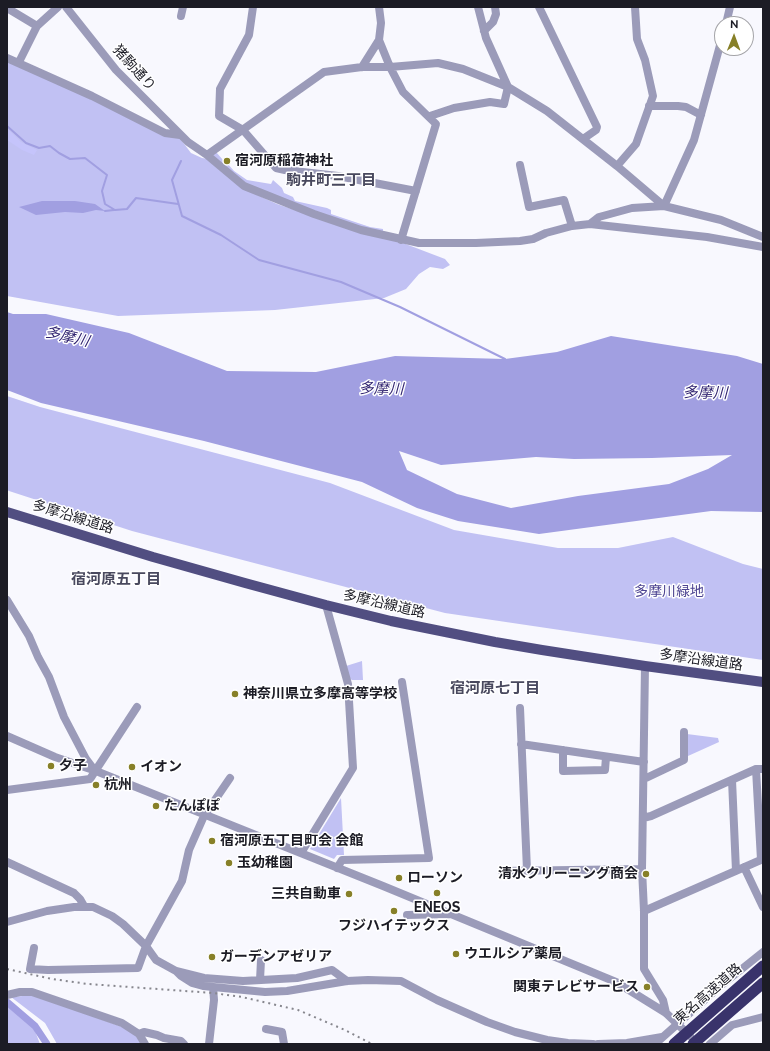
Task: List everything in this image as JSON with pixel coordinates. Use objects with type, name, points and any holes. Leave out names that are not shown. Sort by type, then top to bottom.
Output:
[{"type":"highway","name":"東名高速道路","points":[[674,1044],[763,966]]},
{"type":"highway","name":"東名高速道路","points":[[693,1044],[763,983]]},
{"type":"main road","name":"多摩沿線道路","points":[[7,512],[153,557],[326,605],[391,621],[495,642],[645,666],[763,682]]},
{"type":"street","points":[[19,62],[36,26],[58,7]]},
{"type":"street","name":"猪駒通り","points":[[66,7],[116,70],[180,135],[251,190],[361,230],[419,243],[520,241],[533,239],[546,233],[572,226],[590,224]]},
{"type":"street","points":[[181,16],[183,7]]},
{"type":"street","points":[[252,7],[249,35],[220,89],[218,108],[219,116],[243,130],[276,168],[338,176],[416,191]]},
{"type":"street","points":[[362,67],[379,40],[381,23],[379,7]]},
{"type":"street","points":[[430,116],[454,108],[490,102],[504,104],[508,87],[486,38],[478,7]]},
{"type":"street","points":[[484,32],[493,22],[496,14],[495,7]]},
{"type":"street","points":[[539,7],[597,127],[596,130],[583,139]]},
{"type":"street","points":[[617,166],[636,144],[654,96],[645,60],[637,39],[635,7]]},
{"type":"street","points":[[7,8],[36,26]]},
{"type":"street","points":[[379,40],[390,67],[403,92],[430,116],[436,124],[401,240]]},
{"type":"street","points":[[664,206],[694,140],[718,56]]},
{"type":"street","points":[[7,58],[19,62],[92,96],[165,133],[180,135]]},
{"type":"street","points":[[207,155],[324,72],[362,67],[444,64],[463,69],[508,87],[547,111],[617,166],[664,206]]},
{"type":"street","points":[[650,106],[686,107],[701,115]]},
{"type":"street","points":[[520,165],[529,207],[564,200],[572,226]]},
{"type":"street","points":[[590,224],[599,217],[632,208],[664,206],[721,220],[763,237]]},
{"type":"street","points":[[590,224],[707,237],[763,247]]},
{"type":"street","points":[[7,600],[29,636],[49,677],[64,717],[86,759],[96,771]]},
{"type":"street","points":[[301,853],[353,768],[348,684],[326,605]]},
{"type":"street","points":[[645,666],[642,869],[644,969],[663,1000],[666,1013]]},
{"type":"street","points":[[338,868],[342,860],[429,858],[402,682]]},
{"type":"street","points":[[7,790],[90,779],[137,707]]},
{"type":"street","points":[[520,708],[527,870]]},
{"type":"street","points":[[644,779],[684,760],[684,732]]},
{"type":"street","points":[[7,736],[55,757],[96,771],[204,816],[301,853],[616,982],[666,1013],[697,1044]]},
{"type":"street","points":[[521,744],[644,762]]},
{"type":"street","points":[[563,750],[563,771],[605,770],[606,757]]},
{"type":"street","points":[[643,818],[651,816],[759,769],[762,860],[644,911]]},
{"type":"street","points":[[34,948],[30,969],[138,968],[146,946],[182,881],[189,850],[204,816],[230,778]]},
{"type":"street","points":[[732,780],[736,871]]},
{"type":"street","points":[[7,862],[74,893],[84,906]]},
{"type":"street","points":[[744,867],[763,907]]},
{"type":"street","points":[[502,871],[642,869]]},
{"type":"street","points":[[7,922],[47,911],[84,906],[92,907],[112,916],[123,924],[146,946],[156,960],[176,971],[204,978],[243,981],[297,978],[332,970],[348,981]]},
{"type":"street","points":[[407,915],[452,914]]},
{"type":"street","points":[[655,1044],[763,952]]},
{"type":"street","points":[[260,980],[261,960]]},
{"type":"street","points":[[176,971],[192,983],[213,987],[265,992],[287,991],[348,981],[401,981],[437,1000],[487,1022],[515,1032],[547,1042],[593,1044]]},
{"type":"street","points":[[209,1044],[214,1000],[213,987]]},
{"type":"street","points":[[7,995],[20,992],[32,992],[122,1023],[138,1034],[145,1044]]},
{"type":"street","points":[[710,1044],[732,1025],[763,1017]]},
{"type":"street","points":[[266,1029],[282,1032],[284,1044]]},
{"type":"street","points":[[138,1034],[144,1032],[181,1041],[184,1044]]},
{"type":"street","points":[[598,1044],[627,1043],[663,1037]]},
{"type":"green space","points":[[7,59],[179,137],[191,153],[208,159],[240,187],[277,204],[348,228],[403,243],[445,259],[450,265],[443,269],[430,267],[419,274],[406,289],[384,298],[275,310],[118,316],[7,296]]},
{"type":"green space","points":[[216,152],[223,160],[226,160],[234,171],[247,180],[271,184],[273,180],[282,188],[284,193],[293,197],[295,201],[327,208],[331,210],[331,214],[370,227],[383,229],[383,232],[344,222],[249,186],[211,155]]},
{"type":"green space","name":"多摩川緑地","points":[[7,396],[40,407],[330,483],[454,530],[558,548],[618,548],[673,537],[743,564],[763,569],[763,660],[445,613],[132,531],[9,491],[7,490]]},
{"type":"green space","points":[[362,661],[363,680],[352,680],[349,678],[346,666]]},
{"type":"green space","points":[[687,734],[718,738],[719,742],[688,756]]},
{"type":"green space","points":[[341,798],[344,855],[337,855],[334,859],[310,849]]},
{"type":"green space","points":[[34,995],[125,1028],[133,1032],[142,1044],[57,1044],[45,1023],[11,997]]},
{"type":"green space","points":[[7,1006],[29,1023],[35,1031],[40,1044],[7,1044]]},
{"type":"shaded area","points":[[7,128],[21,142],[37,150],[34,155],[22,150],[7,140]]},
{"type":"water","points":[[42,201],[75,201],[95,204],[105,211],[96,210],[83,213],[65,212],[36,215],[19,207]]},
{"type":"water","name":"多摩川","points":[[7,312],[13,314],[46,314],[129,333],[227,371],[316,372],[395,356],[505,359],[557,352],[611,336],[737,356],[763,364],[763,512],[711,511],[539,534],[458,521],[417,508],[362,482],[204,441],[41,403],[7,390]],"holes":[[[399,451],[441,465],[536,457],[574,459],[732,455],[708,469],[669,484],[578,496],[511,508],[457,494],[407,470]]]},
{"type":"waterway","points":[[7,126],[26,143],[39,148],[50,146],[70,159],[85,158],[107,175],[102,191],[105,204],[115,210],[127,209],[136,198],[178,204]]},
{"type":"waterway","points":[[181,161],[172,180],[182,216],[221,235],[259,260],[341,282],[400,307],[505,359]]},
{"type":"waterway","points":[[105,211],[114,210]]},
{"type":"waterway","points":[[7,1002],[35,1026],[47,1044]]},
{"type":"railway","points":[[7,969],[52,979],[88,984],[213,993],[242,997],[298,1010],[345,1030],[372,1044]]},
{"type":"place","name":"宿河原稲荷神社","points":[[227,161]]},
{"type":"place","name":"神奈川県立多摩高等学校","points":[[235,694]]},
{"type":"place","name":"夕子","points":[[51,766]]},
{"type":"place","name":"イオン","points":[[132,767]]},
{"type":"place","name":"杭州","points":[[96,785]]},
{"type":"place","name":"たんぽぽ","points":[[156,806]]},
{"type":"place","name":"宿河原五丁目町会 会館","points":[[212,841]]},
{"type":"place","name":"玉幼稚園","points":[[229,863]]},
{"type":"place","name":"清水クリーニング商会","points":[[646,874]]},
{"type":"place","name":"ローソン","points":[[399,878]]},
{"type":"place","name":"ENEOS","points":[[437,893]]},
{"type":"place","name":"三共自動車","points":[[349,894]]},
{"type":"place","name":"フジハイテックス","points":[[394,911]]},
{"type":"place","name":"ウエルシア薬局","points":[[456,954]]},
{"type":"place","name":"ガーデンアゼリア","points":[[212,957]]},
{"type":"place","name":"関東テレビサービス","points":[[647,987]]},
{"type":"district","name":"駒井町三丁目","points":[[331,180]]},
{"type":"district","name":"宿河原五丁目","points":[[116,579]]},
{"type":"district","name":"宿河原七丁目","points":[[495,688]]}]
